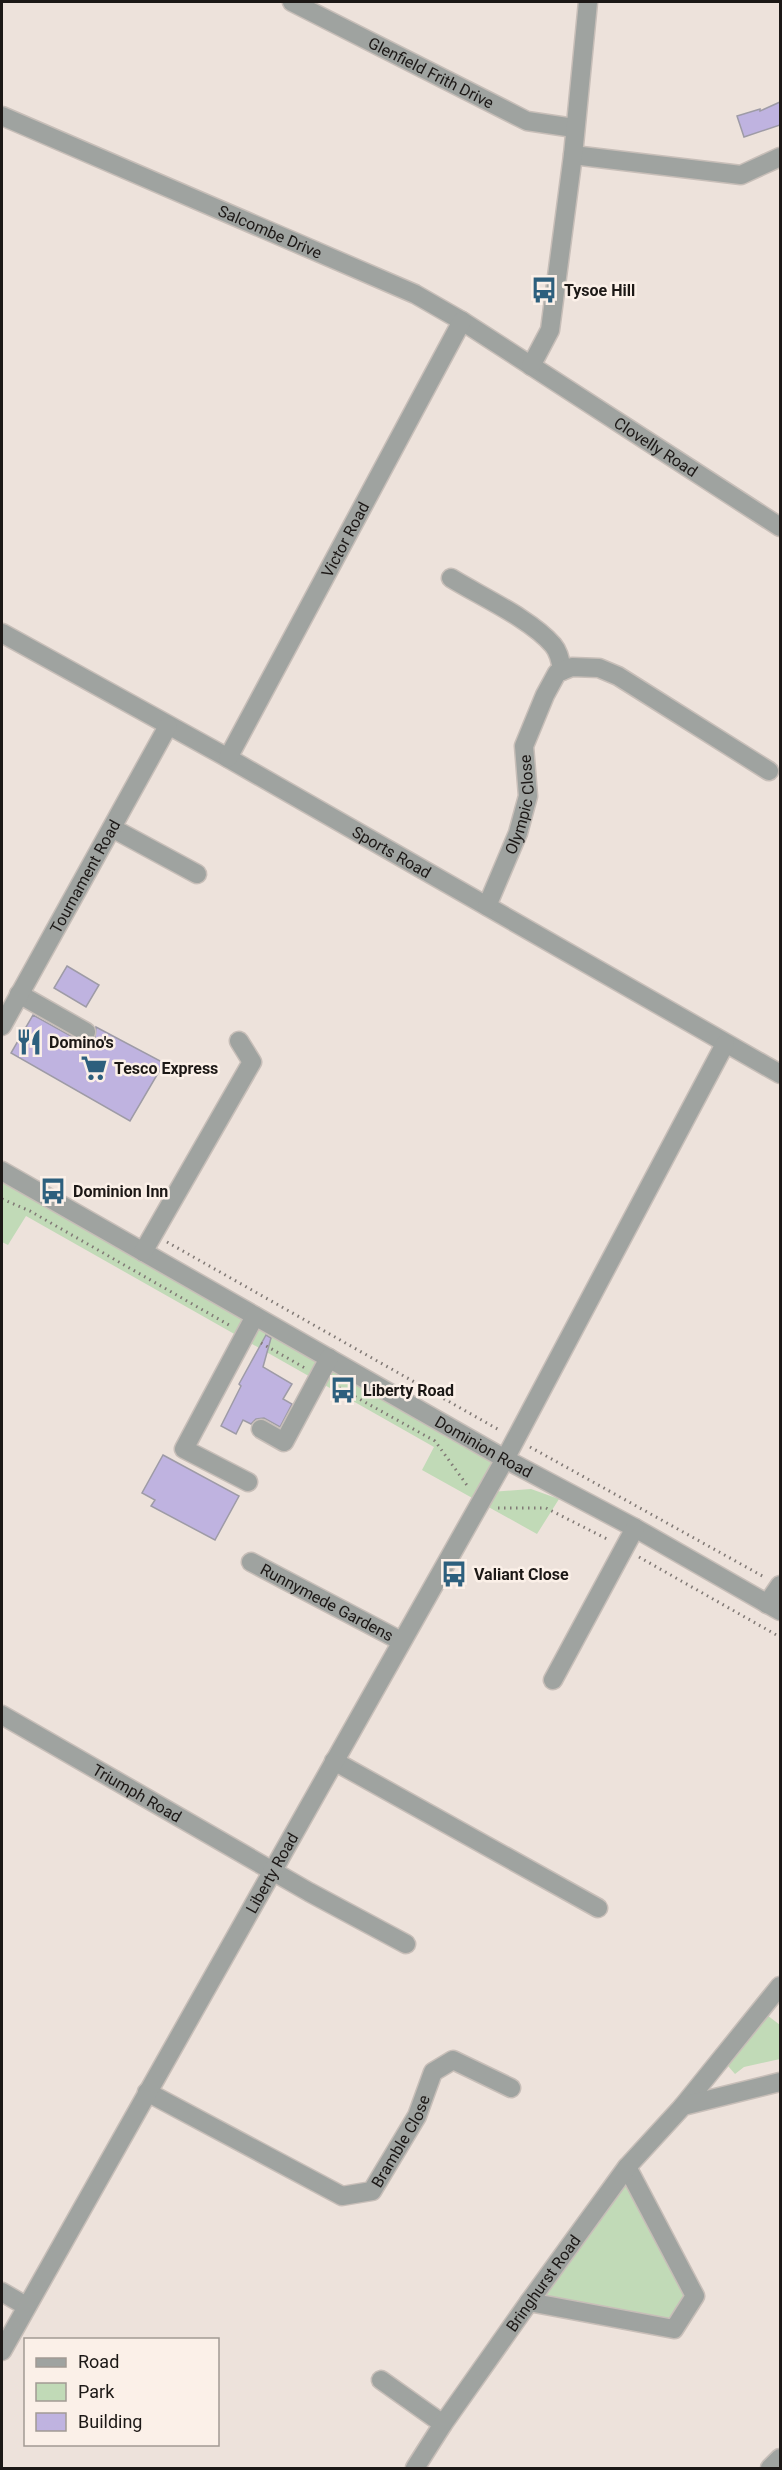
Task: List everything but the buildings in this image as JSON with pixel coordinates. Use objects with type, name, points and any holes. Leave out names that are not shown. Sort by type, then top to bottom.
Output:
[{"type":"street","name":"Glenfield Frith Drive","points":[[295,2],[527,121],[574,128]]},
{"type":"street","points":[[531,366],[550,330],[573,155],[588,2]]},
{"type":"street","name":"Salcombe Drive","points":[[2,116],[416,294],[531,366]]},
{"type":"street","points":[[573,155],[741,175],[780,157]]},
{"type":"street","name":"Victor Road","points":[[228,758],[462,321]]},
{"type":"street","name":"Clovelly Road","points":[[531,366],[780,527]]},
{"type":"street","points":[[451,578],[535,628],[553,646],[560,659],[562,671],[572,667],[599,668],[618,676],[769,771]]},
{"type":"street","name":"Sports Road","points":[[2,633],[228,758],[780,1074]]},
{"type":"street","name":"Olympic Close","points":[[487,906],[518,833],[528,796],[524,747],[557,673],[562,671]]},
{"type":"street","name":"Tournament Road","points":[[2,1026],[168,726]]},
{"type":"street","points":[[112,828],[197,874]]},
{"type":"street","points":[[19,994],[86,1032]]},
{"type":"street","points":[[143,1252],[252,1062],[239,1041]]},
{"type":"street","name":"Liberty Road","points":[[2,2351],[505,1459],[725,1044]]},
{"type":"street","name":"Dominion Road","points":[[2,1172],[505,1459],[635,1528],[774,1608]]},
{"type":"street","points":[[248,1482],[184,1449],[255,1316]]},
{"type":"street","points":[[261,1429],[284,1442],[329,1358]]},
{"type":"street","points":[[553,1680],[635,1528]]},
{"type":"street","name":"Runnymede Gardens","points":[[251,1562],[401,1641]]},
{"type":"street","points":[[774,1608],[780,1585]]},
{"type":"street","name":"Triumph Road","points":[[2,1715],[406,1944]]},
{"type":"street","points":[[334,1761],[598,1908]]},
{"type":"street","name":"Bringhurst Road","points":[[415,2469],[443,2424],[529,2302],[584,2239],[627,2168],[683,2106],[780,1986]]},
{"type":"street","name":"Bramble Close","points":[[147,2092],[342,2196],[372,2191],[417,2116],[433,2072],[453,2060],[511,2088]]},
{"type":"street","points":[[683,2106],[780,2082]]},
{"type":"street","points":[[529,2302],[674,2329],[695,2296],[627,2168]]},
{"type":"street","points":[[2,2292],[26,2306]]},
{"type":"street","points":[[381,2380],[443,2424]]},
{"type":"street","points":[[770,2469],[780,2458]]},
{"type":"path","points":[[153,1234],[514,1439],[780,1585]]},
{"type":"green space","points":[[2,1171],[505,1459],[491,1492],[531,1489],[559,1499],[537,1534],[422,1470],[434,1447],[26,1216],[8,1245],[2,1242]]},
{"type":"green space","points":[[767,2015],[780,2025],[780,2059],[744,2067],[735,2074],[728,2066],[727,2059]]},
{"type":"green space","points":[[627,2167],[695,2296],[674,2329],[529,2302]]},
{"type":"place","name":"Tysoe Hill","points":[[544,290]]},
{"type":"place","name":"Domino's","points":[[29,1042]]},
{"type":"place","name":"Tesco Express","points":[[94,1068]]},
{"type":"place","name":"Dominion Inn","points":[[53,1191]]},
{"type":"place","name":"Liberty Road","points":[[343,1390]]},
{"type":"place","name":"Valiant Close","points":[[454,1574]]}]
